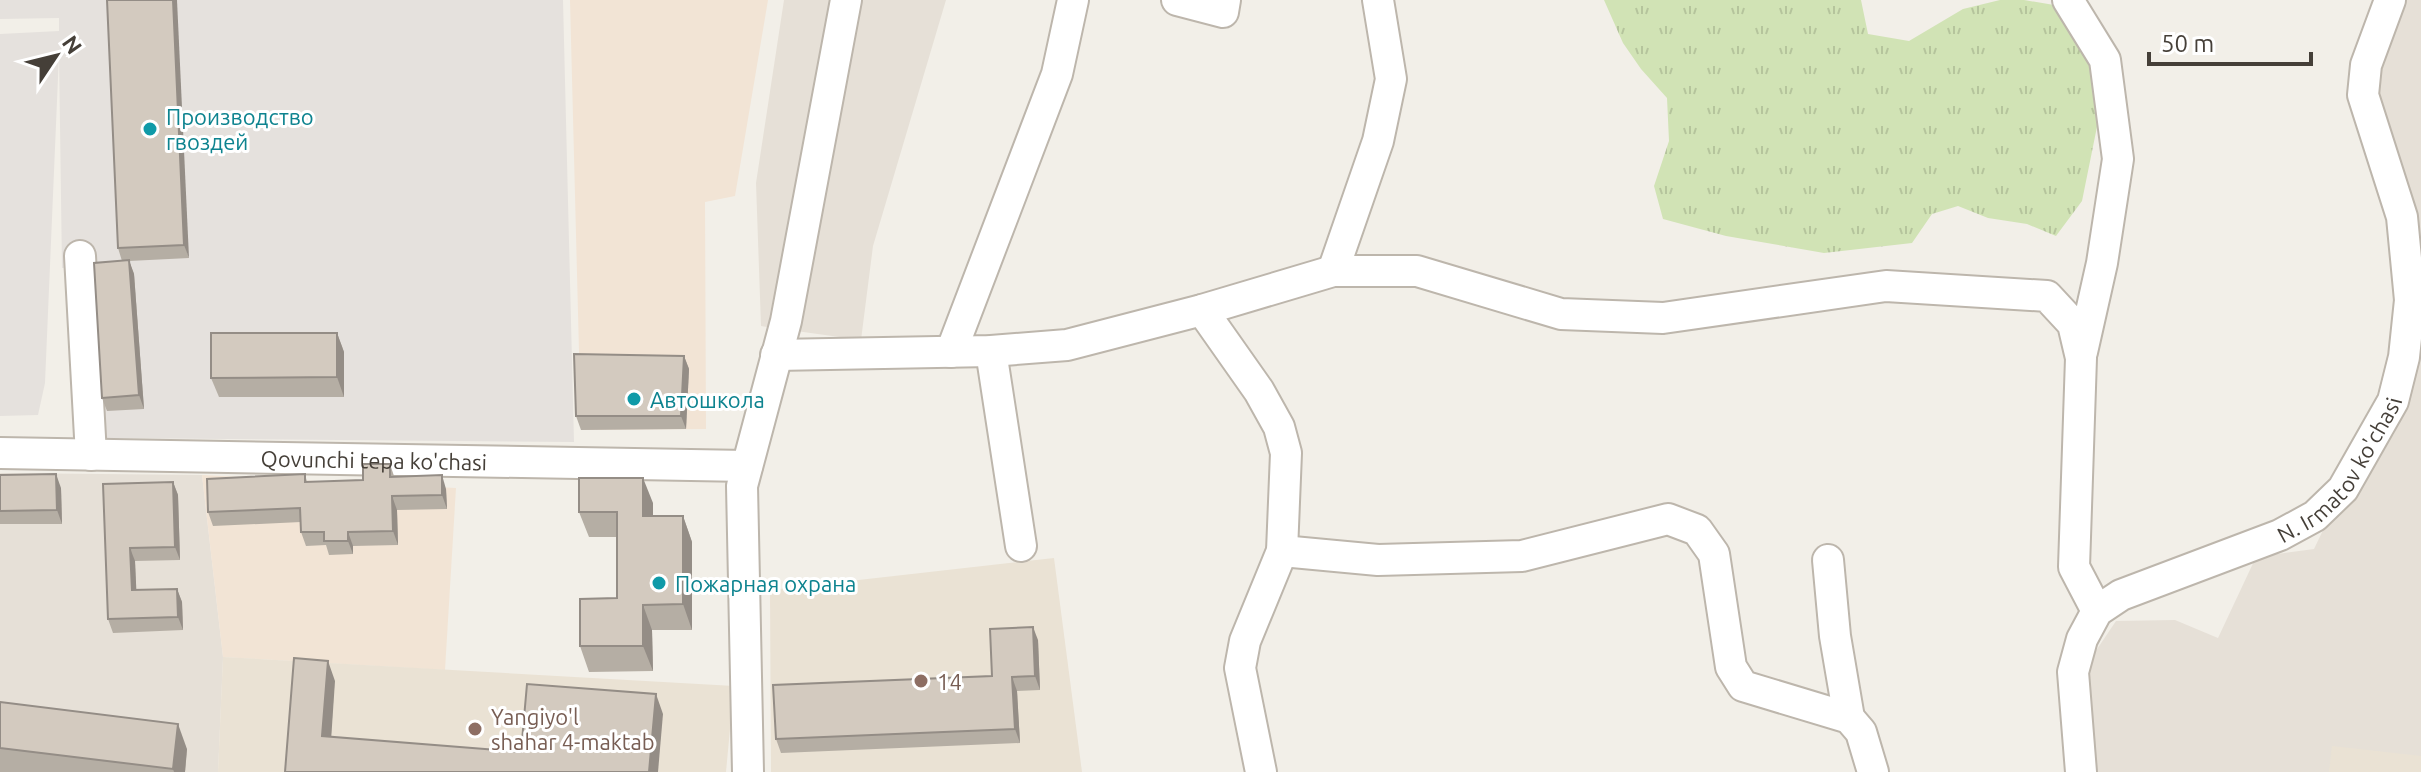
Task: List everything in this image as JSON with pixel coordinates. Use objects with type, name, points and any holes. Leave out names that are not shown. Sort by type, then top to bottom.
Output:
[{"type":"street","points":[[748,772],[742,486],[786,321],[846,0]]},
{"type":"street","points":[[951,352],[1057,74],[1073,0]]},
{"type":"street","points":[[1177,0],[1223,12],[1225,0]]},
{"type":"street","points":[[1333,271],[1378,141],[1391,79],[1385,26],[1378,0]]},
{"type":"street","points":[[2068,0],[2105,60],[2118,159],[2102,263],[2081,358],[2074,567],[2097,611],[2082,639],[2073,672],[2081,772]]},
{"type":"street","name":"N. Irmatov ko'chasi","points":[[2097,611],[2121,595],[2280,535],[2315,516],[2343,489],[2393,401],[2404,357],[2410,300],[2412,224],[2363,95],[2366,65],[2390,0]]},
{"type":"street","points":[[80,256],[91,455]]},
{"type":"street","points":[[776,355],[991,351],[1067,345],[1202,310],[1333,271],[1417,271],[1561,314],[1649,318],[1886,286],[2047,296],[2073,324],[2081,358]]},
{"type":"street","points":[[1202,310],[1259,391],[1279,427],[1286,453],[1282,551],[1245,641],[1240,668],[1261,772]]},
{"type":"street","points":[[991,351],[1021,546]]},
{"type":"street","name":"Qovunchi tepa ko'chasi","points":[[0,453],[747,466]]},
{"type":"street","points":[[1282,551],[1378,560],[1522,556],[1668,519],[1697,530],[1714,554],[1731,667],[1743,686],[1849,718]]},
{"type":"street","points":[[1828,560],[1835,636],[1849,718],[1861,732],[1873,772]]},
{"type":"shaded area","points":[[0,0],[563,0],[574,442],[104,438],[91,268],[62,268],[59,54],[45,383],[38,415],[0,416],[0,34],[59,31],[59,18],[0,19]]},
{"type":"shaded area","points":[[570,0],[768,0],[735,196],[705,202],[706,429],[581,430]]},
{"type":"shaded area","points":[[784,0],[946,0],[873,246],[861,340],[761,326],[756,183]]},
{"type":"shaded area","points":[[2401,0],[2421,0],[2421,772],[2089,772],[2087,664],[2116,621],[2175,620],[2218,638],[2256,557],[2314,549],[2326,524],[2394,434],[2413,354],[2372,76]]},
{"type":"shaded area","points":[[0,473],[202,475],[223,657],[218,772],[0,772]]},
{"type":"shaded area","points":[[202,475],[456,488],[445,670],[223,657]]},
{"type":"shaded area","name":"14","points":[[1054,558],[1082,772],[771,772],[770,590]]},
{"type":"shaded area","name":"Yangiyo'l shahar 4-maktab","points":[[223,657],[734,686],[726,772],[218,772]]},
{"type":"shaded area","points":[[2332,746],[2421,756],[2421,772],[2329,772]]},
{"type":"green space","points":[[1604,0],[1861,0],[1868,34],[1909,41],[1963,9],[2000,0],[2060,6],[2084,35],[2102,102],[2082,201],[2056,236],[2027,224],[1988,218],[1958,206],[1932,214],[1912,243],[1824,253],[1726,236],[1663,219],[1654,186],[1669,141],[1667,98],[1623,43]]},
{"type":"building","name":"Производство гвоздей","points":[[107,0],[173,0],[184,245],[118,248]]},
{"type":"building","points":[[129,260],[139,395],[102,398],[94,263]]},
{"type":"building","points":[[211,333],[337,333],[337,377],[211,378]]},
{"type":"building","name":"Автошкола","points":[[574,354],[684,356],[681,416],[576,416]]},
{"type":"building","points":[[363,464],[390,464],[390,477],[442,475],[442,495],[392,496],[393,531],[348,532],[348,541],[324,541],[324,532],[301,532],[300,508],[208,512],[207,479],[305,474],[305,482],[363,480]]},
{"type":"building","points":[[56,474],[57,510],[0,511],[0,475]]},
{"type":"building","points":[[579,478],[643,478],[643,516],[683,516],[683,604],[643,605],[643,646],[580,646],[580,599],[617,598],[617,512],[579,512]]},
{"type":"building","points":[[173,482],[175,547],[130,548],[132,590],[177,589],[178,617],[108,619],[103,484]]},
{"type":"building","points":[[1033,627],[1035,676],[1012,677],[1015,729],[776,739],[773,685],[992,676],[990,629]]},
{"type":"building","points":[[294,658],[328,661],[322,736],[521,752],[527,684],[656,694],[649,772],[285,772]]},
{"type":"building","points":[[0,702],[178,724],[173,769],[0,748]]},
{"type":"place","name":"Производство гвоздей","points":[[150,129]]},
{"type":"place","name":"Автошкола","points":[[634,399]]},
{"type":"place","name":"Пожарная охрана","points":[[659,583]]},
{"type":"place","name":"14","points":[[921,681]]},
{"type":"place","name":"Yangiyo'l shahar 4-maktab","points":[[475,729]]}]
